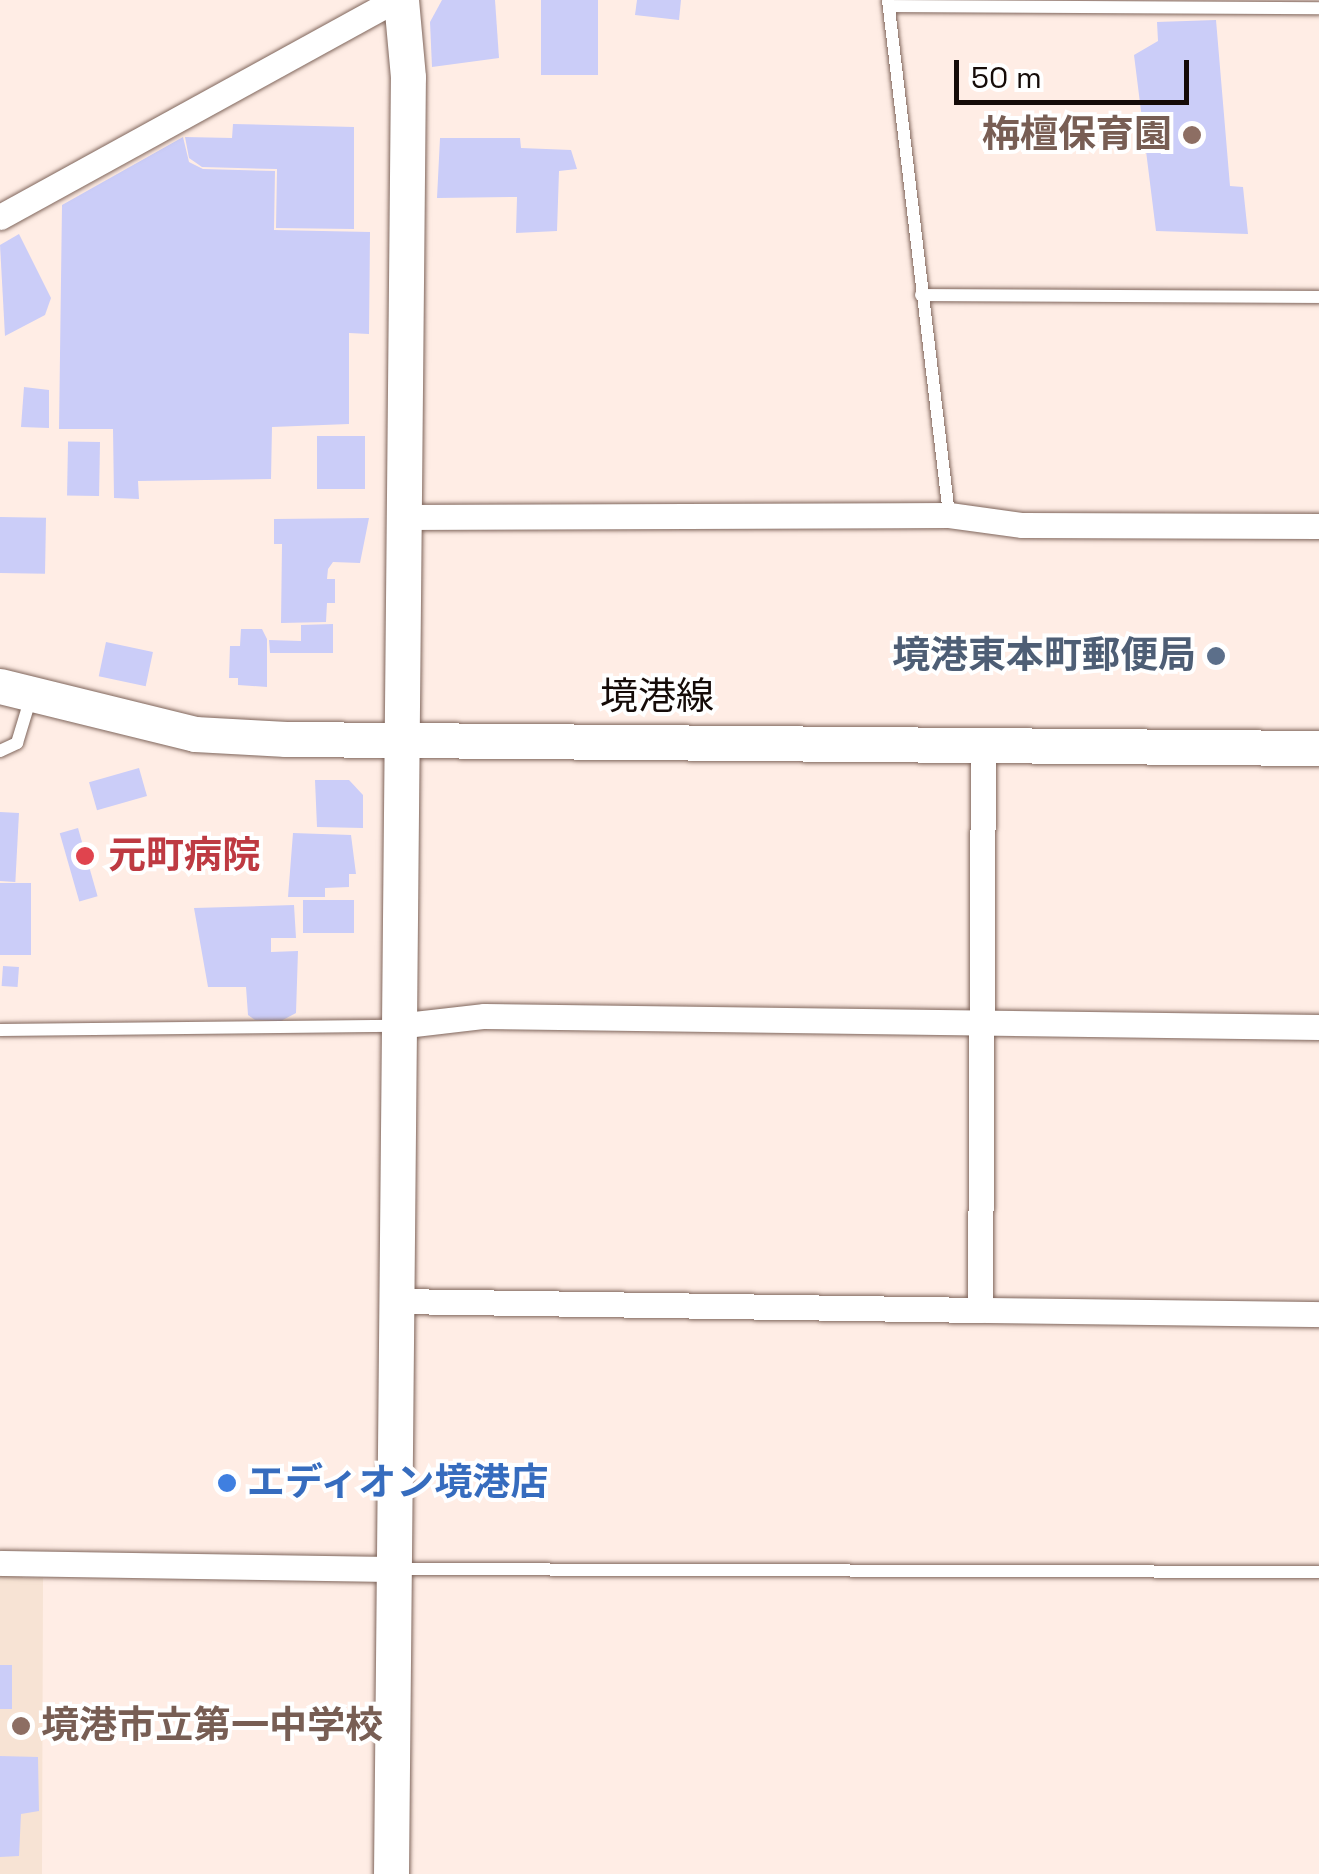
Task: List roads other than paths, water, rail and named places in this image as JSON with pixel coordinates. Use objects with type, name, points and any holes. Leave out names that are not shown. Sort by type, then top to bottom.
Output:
[{"type":"street","points":[[0,217],[398,0],[408,77],[398,738],[391,1874]]},
{"type":"street","points":[[401,517],[948,514],[1022,525],[1319,526]]},
{"type":"street","name":"境港線","points":[[16,690],[195,734],[1319,748]]},
{"type":"street","points":[[980,1310],[983,742]]},
{"type":"street","points":[[396,1026],[484,1016],[1319,1028]]},
{"type":"street","points":[[395,1301],[1319,1314]]},
{"type":"street","points":[[0,1563],[392,1569]]},
{"type":"lane","points":[[948,514],[888,3],[1319,8]]},
{"type":"lane","points":[[921,295],[1319,297]]},
{"type":"lane","points":[[0,751],[17,743],[16,690]]},
{"type":"lane","points":[[0,1030],[396,1026]]},
{"type":"lane","points":[[392,1569],[1319,1572]]},
{"type":"place","name":"栴檀保育園","points":[[1192,135]]},
{"type":"place","name":"境港東本町郵便局","points":[[1216,656]]},
{"type":"place","name":"元町病院","points":[[85,856]]},
{"type":"place","name":"エディオン境港店","points":[[227,1483]]},
{"type":"place","name":"境港市立第一中学校","points":[[21,1726]]}]
